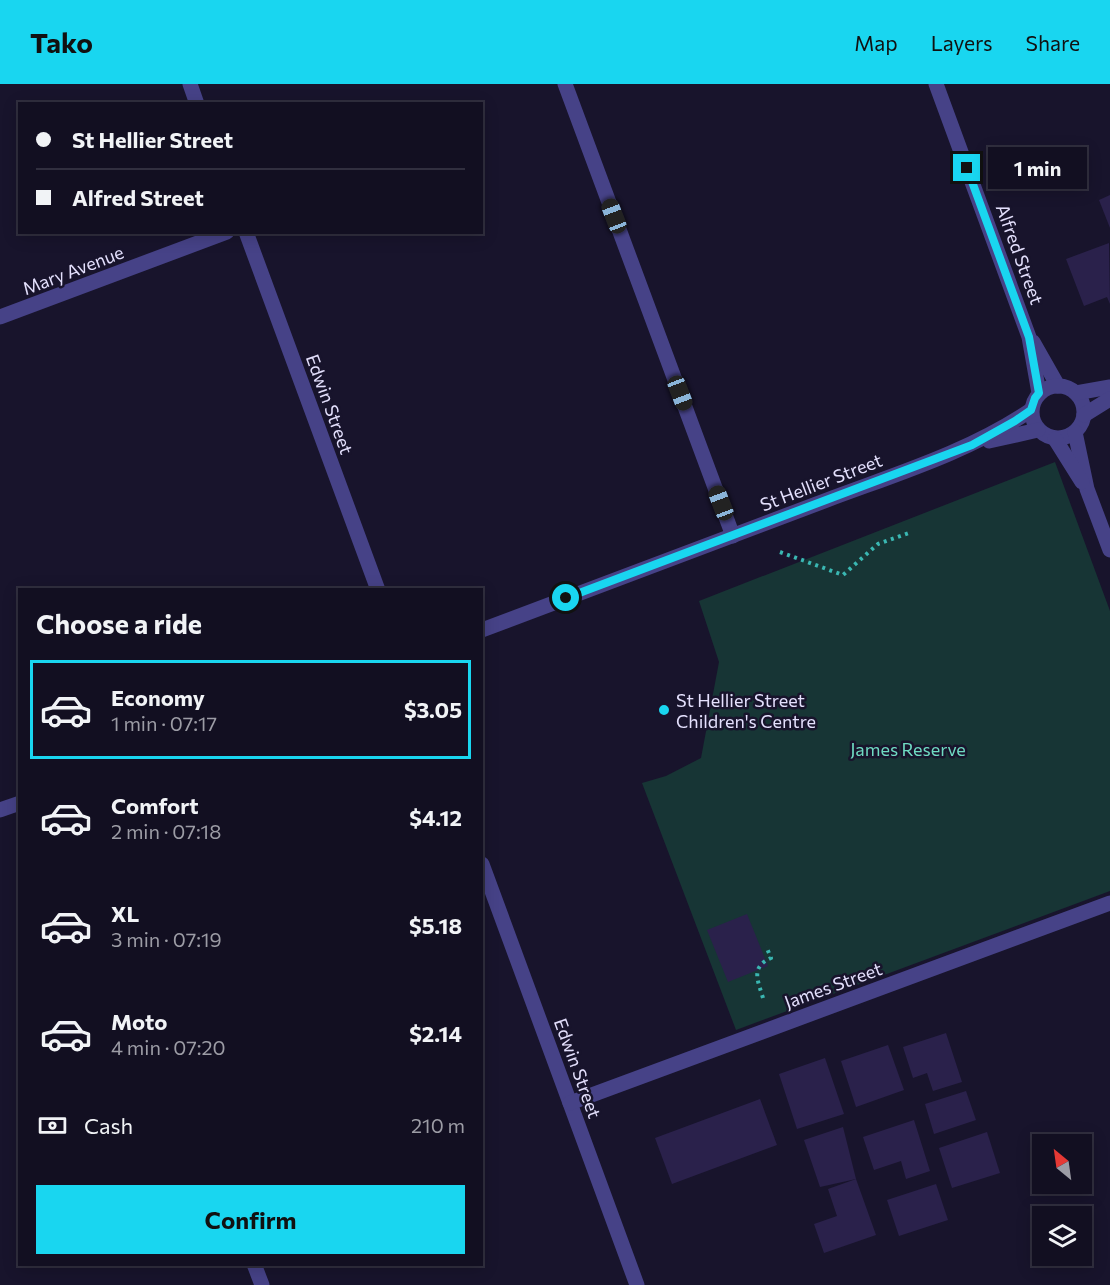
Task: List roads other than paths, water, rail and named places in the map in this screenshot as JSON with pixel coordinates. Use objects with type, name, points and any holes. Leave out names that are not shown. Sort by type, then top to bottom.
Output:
[{"type":"street","points":[[190,84],[196,102]]},
{"type":"street","points":[[565,84],[734,536]]},
{"type":"street","name":"Alfred Street","points":[[936,84],[1029,337],[1039,393]]},
{"type":"street","name":"Mary Avenue","points":[[0,317],[222,234]]},
{"type":"street","name":"Edwin Street","points":[[247,234],[377,588]]},
{"type":"street","name":"Alfred Street","points":[[1029,337],[1058,386]]},
{"type":"street","points":[[1058,386],[1071,389],[1076,393],[1084,407],[1080,427],[1062,439],[1043,435],[1034,424],[1031,410],[1039,393],[1058,386]]},
{"type":"street","points":[[1076,393],[1110,387]]},
{"type":"street","points":[[1084,415],[1110,399]]},
{"type":"street","name":"St Hellier Street","points":[[972,445],[1031,410]]},
{"type":"street","name":"St Hellier Street","points":[[483,630],[972,445],[1038,430]]},
{"type":"street","points":[[1075,432],[1087,489],[1110,550]]},
{"type":"street","points":[[1055,439],[1087,489]]},
{"type":"street","points":[[0,810],[18,804]]},
{"type":"street","name":"Edwin Street","points":[[483,867],[637,1285]]},
{"type":"street","name":"James Street","points":[[570,1103],[1110,903]]},
{"type":"street","points":[[255,1266],[261,1285]]},
{"type":"place","name":"St Hellier Street Children's Centre","points":[[664,710]]},
{"type":"park label","name":"James Reserve","points":[[908,749]]}]
